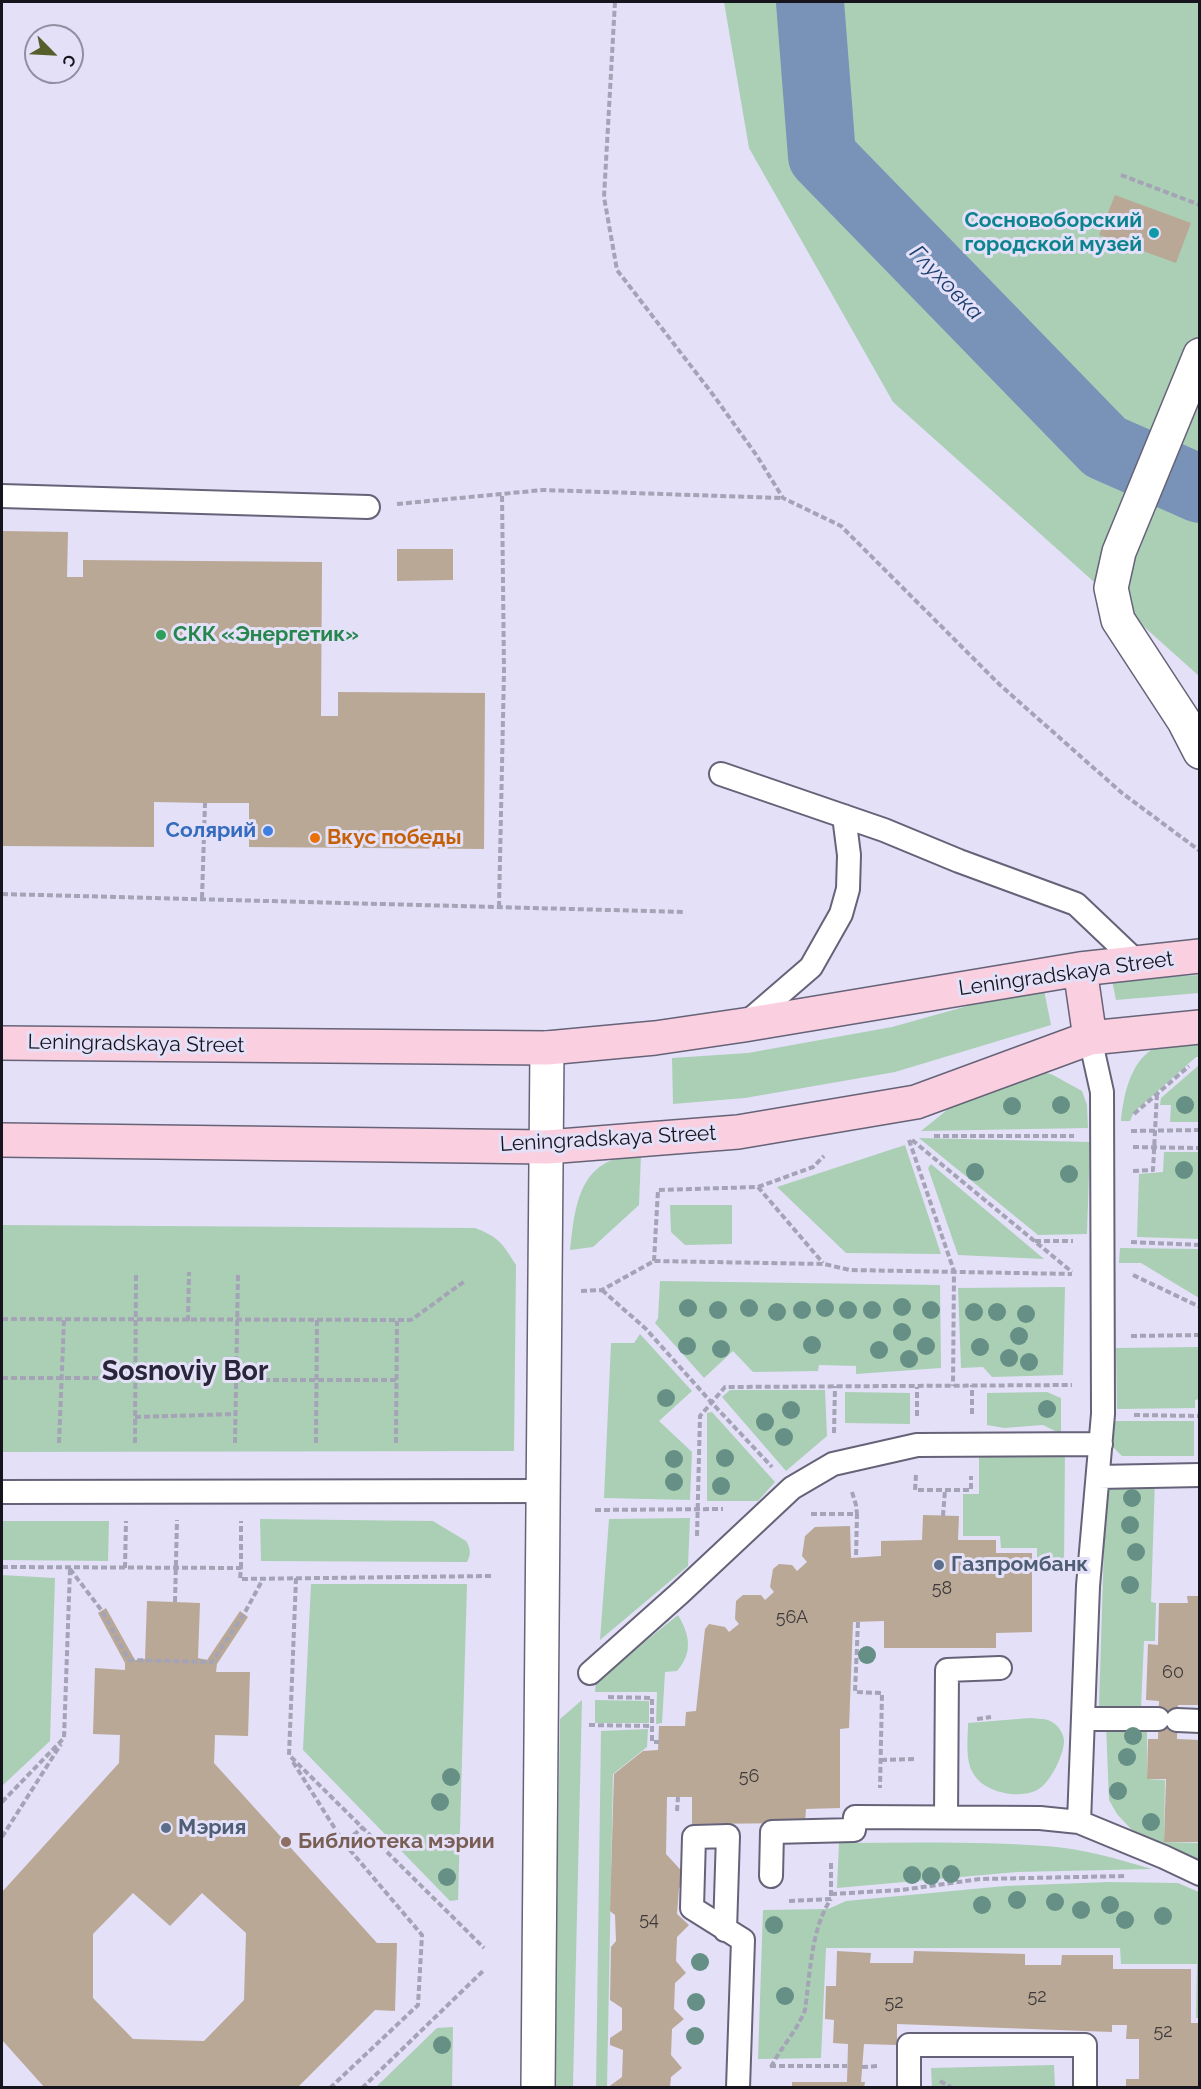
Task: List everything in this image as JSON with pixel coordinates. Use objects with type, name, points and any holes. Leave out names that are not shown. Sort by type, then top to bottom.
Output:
[{"type":"main road","name":"Leningradskaya Street","points":[[2,1043],[547,1048],[655,1038],[1080,969],[1200,956]]},
{"type":"main road","points":[[1080,969],[1090,1038]]},
{"type":"main road","name":"Leningradskaya Street","points":[[2,1140],[547,1147],[738,1132],[916,1102],[1090,1038],[1200,1027]]},
{"type":"street","points":[[1200,355],[1119,552],[1111,588],[1118,620],[1184,721],[1200,752]]},
{"type":"street","points":[[538,2088],[547,1048]]},
{"type":"lane","points":[[2,496],[368,507]]},
{"type":"lane","points":[[721,774],[844,816],[1076,904],[1137,962]]},
{"type":"lane","points":[[744,1025],[811,967],[841,914],[848,889],[849,855],[844,816]]},
{"type":"lane","points":[[1079,1822],[1089,1586],[1103,1413],[1102,1092],[1090,1038]]},
{"type":"lane","points":[[590,1673],[792,1488],[833,1464],[917,1445],[1101,1444]]},
{"type":"lane","points":[[1098,1477],[1200,1475]]},
{"type":"lane","points":[[2,1492],[544,1491]]},
{"type":"lane","points":[[946,1818],[947,1670],[1000,1668]]},
{"type":"lane","points":[[1083,1719],[1178,1720]]},
{"type":"lane","points":[[771,1876],[772,1832],[854,1830],[855,1817],[1040,1818],[1079,1822],[1200,1874]]},
{"type":"lane","points":[[725,1930],[742,1940],[738,2077]]},
{"type":"lane","points":[[909,2088],[909,2045],[1085,2045],[1085,2088]]},
{"type":"path","points":[[615,2],[604,197],[617,270],[714,396],[757,456],[783,498]]},
{"type":"path","points":[[1121,175],[1200,204]]},
{"type":"path","points":[[368,507],[543,490],[783,498],[841,526],[1017,700],[1122,794],[1200,850]]},
{"type":"path","points":[[499,907],[504,671],[502,493]]},
{"type":"path","points":[[202,898],[205,802]]},
{"type":"path","points":[[2,894],[685,912]]},
{"type":"path","points":[[1197,1059],[1134,1113],[1133,1147],[1200,1148]]},
{"type":"path","points":[[1132,1183],[1132,1171],[1153,1170],[1157,1094]]},
{"type":"path","points":[[1128,1132],[1134,1130],[1200,1130]]},
{"type":"path","points":[[953,1386],[954,1271],[907,1136],[1075,1274]]},
{"type":"path","points":[[909,1136],[920,1136]]},
{"type":"path","points":[[932,1136],[1083,1136]]},
{"type":"path","points":[[654,1261],[658,1190],[758,1187],[813,1167],[823,1156],[833,1154]]},
{"type":"path","points":[[758,1187],[824,1264]]},
{"type":"path","points":[[1102,1240],[1200,1245]]},
{"type":"path","points":[[1034,1241],[1045,1241]]},
{"type":"path","points":[[574,1291],[602,1290],[654,1261],[824,1264],[850,1270],[1134,1275],[1200,1307]]},
{"type":"path","points":[[135,1443],[136,1272]]},
{"type":"path","points":[[188,1321],[189,1272]]},
{"type":"path","points":[[235,1443],[238,1273]]},
{"type":"path","points":[[2,1319],[411,1320],[465,1281]]},
{"type":"path","points":[[602,1290],[646,1329],[774,1468]]},
{"type":"path","points":[[60,1443],[64,1320]]},
{"type":"path","points":[[316,1443],[317,1320]]},
{"type":"path","points":[[396,1443],[397,1321]]},
{"type":"path","points":[[1104,1337],[1200,1335]]},
{"type":"path","points":[[2,1378],[136,1378]]},
{"type":"path","points":[[237,1380],[397,1380]]},
{"type":"path","points":[[972,1385],[972,1416]]},
{"type":"path","points":[[697,1539],[700,1416],[724,1387],[1072,1385]]},
{"type":"path","points":[[834,1417],[835,1386]]},
{"type":"path","points":[[917,1387],[917,1424]]},
{"type":"path","points":[[135,1417],[236,1414]]},
{"type":"path","points":[[1123,1414],[1200,1416]]},
{"type":"path","points":[[943,1516],[945,1491]]},
{"type":"path","points":[[595,1510],[731,1509]]},
{"type":"path","points":[[809,1514],[857,1514],[856,1558]]},
{"type":"path","points":[[175,1602],[177,1519]]},
{"type":"path","points":[[241,1519],[240,1579],[492,1576]]},
{"type":"path","points":[[125,1568],[126,1520]]},
{"type":"path","points":[[2,1566],[241,1568]]},
{"type":"path","points":[[70,1568],[102,1611],[129,1660],[212,1662],[244,1614],[263,1578]]},
{"type":"path","points":[[2,1835],[64,1738],[70,1568]]},
{"type":"path","points":[[296,1578],[289,1755],[344,1843],[422,1935],[418,2005],[330,2088]]},
{"type":"path","points":[[858,1622],[855,1692],[882,1693],[880,1798]]},
{"type":"path","points":[[600,1697],[652,1698],[652,1742],[658,1742]]},
{"type":"path","points":[[589,1725],[652,1726]]},
{"type":"path","points":[[2,1802],[64,1738]]},
{"type":"path","points":[[289,1755],[484,1948]]},
{"type":"path","points":[[881,1760],[921,1758]]},
{"type":"path","points":[[344,1843],[363,1827]]},
{"type":"path","points":[[768,2074],[787,2038],[800,2024],[805,2010],[818,1927],[831,1896],[831,1867]]},
{"type":"path","points":[[788,1901],[901,1890],[981,1879],[1129,1875]]},
{"type":"path","points":[[362,2088],[484,1970]]},
{"type":"path","points":[[738,2077],[771,2066],[847,2067]]},
{"type":"green space","points":[[724,2],[1199,2],[1199,676],[893,402],[749,148]]},
{"type":"green space","points":[[1199,975],[1199,993],[1116,1000],[1112,980]]},
{"type":"green space","points":[[1043,985],[1051,1025],[895,1072],[745,1098],[673,1104],[672,1058],[748,1053],[892,1027]]},
{"type":"green space","points":[[1199,1035],[1199,1057],[1196,1057],[1134,1112],[1130,1121],[1121,1121],[1129,1081],[1133,1071],[1145,1055],[1164,1044]]},
{"type":"green space","points":[[1199,1065],[1199,1122],[1170,1122],[1171,1105],[1160,1105],[1161,1098]]},
{"type":"green space","points":[[1044,1072],[1082,1091],[1087,1105],[1088,1128],[921,1131],[968,1093]]},
{"type":"green space","points":[[919,1138],[1090,1142],[1087,1234],[1038,1235]]},
{"type":"green space","points":[[905,1145],[941,1254],[846,1253],[777,1187]]},
{"type":"green space","points":[[1164,1152],[1199,1152],[1199,1239],[1137,1237],[1139,1174],[1163,1172]]},
{"type":"green space","points":[[641,1155],[639,1205],[593,1247],[570,1250],[579,1198],[591,1175],[612,1160]]},
{"type":"green space","points":[[931,1164],[1044,1259],[958,1255],[928,1168]]},
{"type":"green space","points":[[670,1205],[732,1205],[732,1244],[685,1245],[671,1232]]},
{"type":"green space","points":[[2,1225],[475,1228],[483,1231],[500,1242],[516,1265],[514,1451],[2,1452]]},
{"type":"green space","points":[[1120,1248],[1199,1249],[1199,1298],[1141,1263],[1119,1263]]},
{"type":"green space","points":[[660,1281],[940,1285],[941,1368],[856,1374],[856,1366],[819,1365],[818,1371],[753,1372],[733,1351],[704,1378],[655,1323],[658,1318]]},
{"type":"green space","points":[[1065,1287],[1063,1375],[992,1377],[983,1367],[961,1368],[958,1288]]},
{"type":"green space","points":[[640,1334],[692,1391],[659,1421],[692,1452],[690,1500],[604,1498],[611,1343],[634,1343]]},
{"type":"green space","points":[[1199,1347],[1199,1399],[1195,1400],[1195,1408],[1117,1409],[1116,1348]]},
{"type":"green space","points":[[730,1390],[825,1390],[827,1436],[786,1471],[722,1397]]},
{"type":"green space","points":[[845,1392],[910,1393],[910,1424],[845,1423]]},
{"type":"green space","points":[[1047,1392],[1061,1398],[1061,1434],[1043,1425],[1004,1428],[987,1425],[987,1393]]},
{"type":"green space","points":[[712,1412],[775,1482],[758,1501],[707,1501],[707,1413]]},
{"type":"green space","points":[[1112,1421],[1194,1421],[1194,1456],[1122,1456],[1112,1446]]},
{"type":"green space","points":[[979,1451],[1065,1452],[1064,1565],[1037,1565],[1037,1548],[1001,1548],[1000,1536],[963,1536],[963,1494],[979,1494]]},
{"type":"green space","points":[[1106,1479],[1155,1480],[1151,1602],[1156,1603],[1155,1641],[1144,1641],[1141,1708],[1099,1707]]},
{"type":"green space","points":[[690,1518],[688,1566],[600,1640],[609,1519]]},
{"type":"green space","points":[[260,1519],[433,1521],[466,1541],[470,1554],[467,1562],[261,1561]]},
{"type":"green space","points":[[2,1521],[109,1521],[108,1561],[2,1560]]},
{"type":"green space","points":[[2,1575],[55,1578],[50,1741],[2,1786]]},
{"type":"green space","points":[[311,1584],[467,1584],[458,1900],[450,1901],[303,1750]]},
{"type":"green space","points":[[678,1615],[687,1637],[688,1651],[677,1671],[665,1672],[662,1723],[656,1724],[657,1692],[595,1692],[596,1681]]},
{"type":"green space","points":[[582,1700],[573,2087],[554,2088],[560,1719]]},
{"type":"green space","points":[[595,1700],[649,1701],[649,1723],[595,1723]]},
{"type":"green space","points":[[1044,1719],[1054,1723],[1063,1736],[1061,1754],[1050,1777],[1035,1791],[1019,1794],[1001,1792],[984,1785],[970,1768],[967,1749],[968,1723]]},
{"type":"green space","points":[[1147,1723],[1147,1779],[1165,1780],[1164,1842],[1199,1843],[1199,1860],[1144,1838],[1131,1829],[1117,1814],[1109,1800],[1106,1725]]},
{"type":"green space","points":[[648,1729],[647,1747],[613,1774],[607,2087],[596,2088],[601,1731]]},
{"type":"green space","points":[[839,1843],[968,1843],[1058,1847],[1152,1869],[1017,1872],[837,1888]]},
{"type":"green space","points":[[1109,1882],[1178,1883],[1199,1892],[1199,2018],[1196,2018],[1197,1964],[1121,1964],[1120,1948],[826,1948],[821,2058],[758,2059],[763,1910],[828,1909],[846,1901],[1005,1886]]},
{"type":"green space","points":[[453,2027],[452,2087],[376,2087],[437,2028]]},
{"type":"green space","points":[[1054,2065],[1055,2087],[932,2087],[931,2068]]},
{"type":"building","points":[[1115,195],[1191,223],[1176,263],[1099,235]]},
{"type":"building","name":"СКК «Энергетик»","points":[[2,531],[68,532],[67,577],[83,577],[83,560],[322,562],[321,716],[338,716],[338,692],[485,693],[484,849],[249,847],[249,803],[154,802],[154,847],[2,846]]},
{"type":"building","points":[[397,549],[453,549],[453,580],[397,581]]},
{"type":"building","points":[[923,1515],[959,1516],[958,1540],[996,1540],[996,1553],[1032,1553],[1032,1632],[996,1633],[996,1648],[884,1648],[884,1621],[853,1622],[849,1728],[840,1729],[840,1808],[806,1809],[805,1823],[692,1824],[692,1797],[667,1797],[666,1854],[689,1879],[679,1888],[677,1914],[689,1925],[677,1937],[676,1961],[686,1973],[675,1983],[674,2009],[684,2019],[672,2029],[671,2055],[682,2068],[671,2077],[670,2088],[607,2088],[622,2077],[623,2050],[610,2045],[610,2038],[622,2030],[622,2008],[610,2000],[611,1947],[616,1941],[615,1915],[610,1911],[614,1774],[643,1751],[658,1750],[659,1726],[685,1726],[686,1712],[696,1711],[705,1629],[709,1624],[725,1627],[729,1632],[739,1624],[735,1619],[736,1601],[743,1595],[761,1595],[765,1600],[774,1592],[770,1587],[773,1569],[779,1564],[792,1565],[797,1571],[807,1562],[802,1556],[805,1536],[815,1527],[850,1526],[851,1558],[881,1556],[881,1541],[922,1540]]},
{"type":"building","points":[[1187,1596],[1200,1596],[1200,1705],[1178,1705],[1177,1739],[1200,1740],[1200,1842],[1164,1842],[1166,1779],[1147,1779],[1148,1739],[1158,1739],[1159,1701],[1146,1700],[1148,1644],[1158,1645],[1159,1603],[1188,1603]]},
{"type":"building","name":"Мэрия","points":[[147,1601],[200,1603],[198,1658],[207,1660],[240,1611],[248,1617],[217,1664],[216,1672],[250,1672],[248,1736],[215,1735],[214,1763],[377,1943],[397,1943],[395,2011],[375,2010],[297,2088],[45,2088],[2,2040],[2,1892],[119,1763],[120,1735],[93,1734],[95,1668],[125,1670],[125,1663],[98,1613],[106,1608],[135,1660],[145,1659]],"holes":[[[133,1893],[170,1926],[202,1893],[246,1933],[244,2000],[204,2041],[133,2039],[93,1998],[93,1934]]]},
{"type":"building","points":[[837,1951],[871,1953],[870,1963],[913,1963],[914,1951],[1025,1954],[1025,1965],[1061,1965],[1062,1955],[1113,1955],[1113,1969],[1191,1969],[1191,2023],[1200,2023],[1200,2088],[1126,2088],[1126,2079],[1139,2079],[1139,2039],[1126,2039],[1127,2025],[1112,2025],[1112,2032],[897,2024],[897,2045],[864,2044],[861,2082],[865,2082],[864,2088],[792,2088],[792,2082],[847,2082],[848,2044],[833,2043],[834,2020],[825,2019],[826,1986],[836,1986]]},
{"type":"waterway","name":"Глуховка","points":[[810,2],[822,156],[1105,447],[1200,489]]},
{"type":"place","name":"Сосновоборский городской музей","points":[[1154,233]]},
{"type":"place","name":"СКК «Энергетик»","points":[[161,635]]},
{"type":"place","name":"Солярий","points":[[268,831]]},
{"type":"place","name":"Вкус победы","points":[[315,838]]},
{"type":"place","name":"Газпромбанк","points":[[939,1565]]},
{"type":"place","name":"Мэрия","points":[[166,1828]]},
{"type":"place","name":"Библиотека мэрии","points":[[286,1842]]},
{"type":"district","name":"Sosnoviy Bor","points":[[185,1372]]}]
